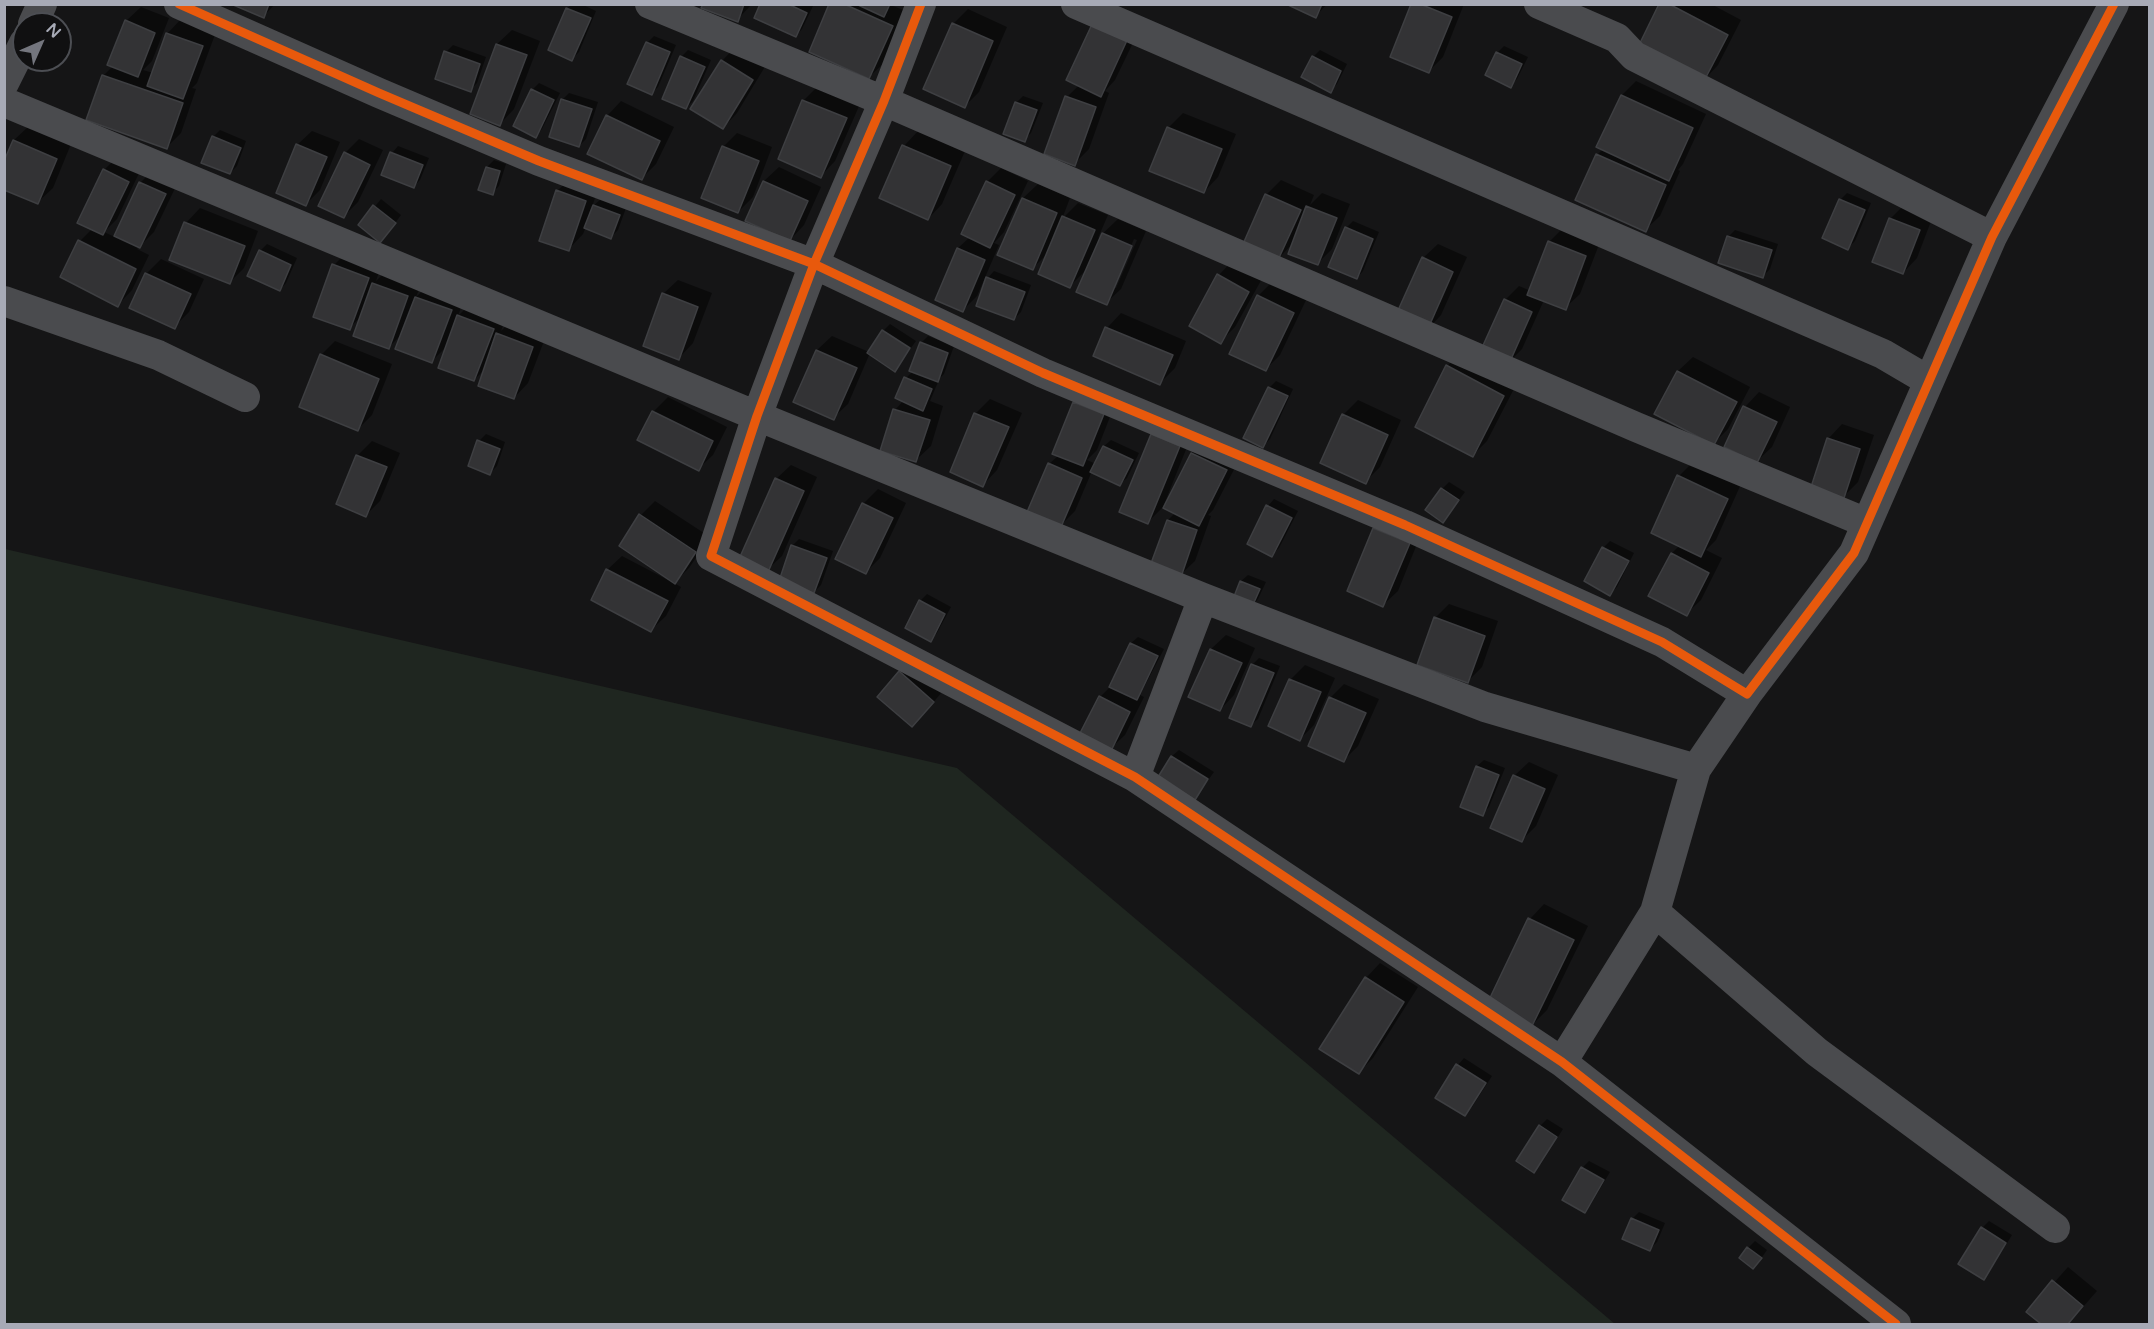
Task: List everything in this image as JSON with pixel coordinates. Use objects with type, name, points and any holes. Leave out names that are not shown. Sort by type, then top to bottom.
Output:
[{"type":"street","points":[[179,4],[539,161],[814,264],[1043,373],[1405,525],[1652,637],[1747,694]]},
{"type":"street","points":[[650,4],[884,101],[1636,427],[1867,523]]},
{"type":"street","points":[[921,4],[884,101],[814,264],[757,416],[711,556],[1135,777],[1562,1062],[1896,1324]]},
{"type":"street","points":[[1076,4],[1872,349],[1929,381]]},
{"type":"street","points":[[1539,4],[1617,38],[1634,56],[1992,237]]},
{"type":"street","points":[[1562,1062],[1655,912],[1696,769],[1747,694],[1854,553],[1992,237],[2114,4]]},
{"type":"street","points":[[4,83],[12,67]]},
{"type":"street","points":[[4,102],[757,416],[1203,598],[1485,707],[1696,769]]},
{"type":"street","points":[[4,301],[158,355],[245,397]]},
{"type":"street","points":[[1135,777],[1203,598]]},
{"type":"street","points":[[1655,912],[1817,1052],[2055,1228]]},
{"type":"shaded area","points":[[5,549],[957,768],[1615,1324],[5,1324]]},
{"type":"building","points":[[231,4],[269,4],[264,18]]},
{"type":"building","points":[[703,4],[744,4],[738,22],[701,8]]},
{"type":"building","points":[[760,4],[788,4],[807,13],[796,37],[754,18]]},
{"type":"building","points":[[829,4],[844,4],[893,26],[869,79],[809,52]]},
{"type":"building","points":[[856,4],[890,4],[884,17]]},
{"type":"building","points":[[1286,4],[1322,4],[1316,18]]},
{"type":"building","points":[[1411,4],[1420,4],[1452,17],[1429,73],[1390,57]]},
{"type":"building","points":[[1659,4],[1669,4],[1728,35],[1704,81],[1638,47]]},
{"type":"building","points":[[566,8],[591,18],[572,61],[548,50]]},
{"type":"building","points":[[125,20],[155,33],[138,77],[107,65]]},
{"type":"building","points":[[1094,20],[1129,36],[1101,97],[1066,80]]},
{"type":"building","points":[[952,23],[993,41],[965,108],[923,89]]},
{"type":"building","points":[[166,33],[203,46],[183,99],[147,86]]},
{"type":"building","points":[[646,42],[670,52],[652,95],[627,84]]},
{"type":"building","points":[[496,44],[527,55],[500,126],[470,114]]},
{"type":"building","points":[[444,51],[480,64],[471,92],[435,79]]},
{"type":"building","points":[[1496,52],[1522,64],[1511,88],[1485,75]]},
{"type":"building","points":[[680,56],[705,67],[686,109],[662,99]]},
{"type":"building","points":[[1312,56],[1341,71],[1331,93],[1301,77]]},
{"type":"building","points":[[721,60],[753,80],[723,129],[690,109]]},
{"type":"building","points":[[102,75],[183,103],[167,149],[86,120]]},
{"type":"building","points":[[531,89],[554,100],[536,138],[513,126]]},
{"type":"building","points":[[1621,95],[1693,128],[1669,181],[1596,147]]},
{"type":"building","points":[[1065,96],[1096,107],[1075,166],[1044,154]]},
{"type":"building","points":[[561,99],[592,109],[579,147],[549,137]]},
{"type":"building","points":[[802,100],[847,118],[821,178],[778,159]]},
{"type":"building","points":[[1015,102],[1037,110],[1025,142],[1003,134]]},
{"type":"building","points":[[606,115],[660,141],[642,180],[587,154]]},
{"type":"building","points":[[1167,127],[1222,149],[1204,193],[1149,171]]},
{"type":"building","points":[[212,136],[241,148],[230,174],[201,163]]},
{"type":"building","points":[[13,140],[57,159],[38,204],[4,190],[4,161]]},
{"type":"building","points":[[296,144],[327,157],[306,206],[276,193]]},
{"type":"building","points":[[902,145],[951,166],[928,220],[879,198]]},
{"type":"building","points":[[722,146],[759,161],[738,213],[701,198]]},
{"type":"building","points":[[344,152],[370,165],[344,218],[318,206]]},
{"type":"building","points":[[390,152],[423,165],[414,188],[381,175]]},
{"type":"building","points":[[1596,154],[1666,185],[1646,232],[1575,200]]},
{"type":"building","points":[[486,167],[500,171],[493,195],[478,190]]},
{"type":"building","points":[[103,169],[129,182],[103,235],[77,223]]},
{"type":"building","points":[[763,181],[808,201],[790,241],[745,221]]},
{"type":"building","points":[[986,181],[1015,195],[990,248],[961,234]]},
{"type":"building","points":[[139,182],[166,194],[140,248],[114,236]]},
{"type":"building","points":[[556,190],[586,201],[569,251],[539,241]]},
{"type":"building","points":[[1265,194],[1301,210],[1278,260],[1243,244]]},
{"type":"building","points":[[1022,198],[1057,213],[1033,270],[997,255]]},
{"type":"building","points":[[1839,199],[1865,210],[1848,250],[1822,238]]},
{"type":"building","points":[[373,205],[396,223],[380,243],[358,225]]},
{"type":"building","points":[[593,205],[620,215],[611,239],[584,228]]},
{"type":"building","points":[[1306,206],[1337,218],[1318,265],[1288,254]]},
{"type":"building","points":[[1062,216],[1095,230],[1070,288],[1038,274]]},
{"type":"building","points":[[1889,218],[1920,230],[1903,274],[1872,262]]},
{"type":"building","points":[[184,222],[245,246],[230,284],[169,260]]},
{"type":"building","points":[[1345,227],[1373,239],[1357,279],[1328,267]]},
{"type":"building","points":[[1102,233],[1132,246],[1107,305],[1076,292]]},
{"type":"building","points":[[1727,236],[1772,250],[1763,278],[1718,263]]},
{"type":"building","points":[[78,240],[136,269],[118,307],[60,277]]},
{"type":"building","points":[[1548,241],[1586,256],[1566,310],[1527,295]]},
{"type":"building","points":[[957,248],[985,260],[963,312],[935,300]]},
{"type":"building","points":[[259,250],[291,265],[280,291],[247,276]]},
{"type":"building","points":[[1422,257],[1453,272],[1427,331],[1395,317]]},
{"type":"building","points":[[332,264],[369,278],[350,330],[313,317]]},
{"type":"building","points":[[145,273],[191,294],[175,329],[129,308]]},
{"type":"building","points":[[1217,274],[1249,292],[1221,344],[1189,326]]},
{"type":"building","points":[[986,277],[1025,292],[1014,320],[976,306]]},
{"type":"building","points":[[372,283],[408,296],[389,349],[353,336]]},
{"type":"building","points":[[662,293],[698,307],[679,360],[643,346]]},
{"type":"building","points":[[1257,295],[1294,313],[1266,371],[1229,354]]},
{"type":"building","points":[[415,297],[452,310],[432,363],[395,349]]},
{"type":"building","points":[[1504,299],[1532,312],[1508,366],[1480,352]]},
{"type":"building","points":[[457,315],[494,329],[474,381],[438,368]]},
{"type":"building","points":[[1105,327],[1173,355],[1160,385],[1093,356]]},
{"type":"building","points":[[882,330],[910,348],[895,372],[867,353]]},
{"type":"building","points":[[496,333],[533,347],[514,399],[478,386]]},
{"type":"building","points":[[920,342],[948,353],[938,382],[909,371]]},
{"type":"building","points":[[816,350],[857,368],[834,420],[793,402]]},
{"type":"building","points":[[320,354],[379,379],[358,431],[299,407]]},
{"type":"building","points":[[1446,365],[1504,396],[1473,457],[1415,427]]},
{"type":"building","points":[[1677,371],[1737,402],[1714,445],[1654,414]]},
{"type":"building","points":[[904,377],[932,389],[923,411],[895,398]]},
{"type":"building","points":[[1268,387],[1288,396],[1263,448],[1243,438]]},
{"type":"building","points":[[1073,402],[1104,414],[1083,466],[1052,454]]},
{"type":"building","points":[[1743,406],[1777,422],[1757,463],[1724,447]]},
{"type":"building","points":[[893,409],[930,420],[916,462],[880,451]]},
{"type":"building","points":[[652,411],[713,441],[699,471],[637,440]]},
{"type":"building","points":[[974,413],[1009,427],[983,487],[950,472]]},
{"type":"building","points":[[1342,414],[1388,435],[1366,484],[1320,463]]},
{"type":"building","points":[[1151,434],[1180,446],[1148,524],[1119,512]]},
{"type":"building","points":[[1827,438],[1860,449],[1844,498],[1811,487]]},
{"type":"building","points":[[477,440],[500,449],[490,475],[468,466]]},
{"type":"building","points":[[1103,446],[1133,460],[1120,486],[1090,472]]},
{"type":"building","points":[[1191,453],[1227,470],[1199,526],[1163,508]]},
{"type":"building","points":[[356,455],[387,467],[366,517],[336,504]]},
{"type":"building","points":[[1048,463],[1082,478],[1061,527],[1027,512]]},
{"type":"building","points":[[1677,475],[1728,499],[1701,557],[1651,533]]},
{"type":"building","points":[[775,478],[804,491],[768,572],[739,559]]},
{"type":"building","points":[[1441,488],[1459,500],[1443,523],[1425,510]]},
{"type":"building","points":[[862,503],[893,518],[866,574],[835,559]]},
{"type":"building","points":[[1266,505],[1292,518],[1272,557],[1247,544]]},
{"type":"building","points":[[639,514],[696,552],[675,584],[619,546]]},
{"type":"building","points":[[1167,520],[1197,530],[1181,577],[1150,566]]},
{"type":"building","points":[[1373,528],[1410,543],[1383,607],[1347,591]]},
{"type":"building","points":[[791,545],[827,558],[814,593],[779,581]]},
{"type":"building","points":[[1602,547],[1629,561],[1610,596],[1584,581]]},
{"type":"building","points":[[1671,553],[1709,573],[1687,616],[1648,596]]},
{"type":"building","points":[[606,569],[668,601],[651,632],[591,600]]},
{"type":"building","points":[[1240,581],[1260,589],[1252,607],[1233,599]]},
{"type":"building","points":[[919,600],[945,614],[931,642],[905,628]]},
{"type":"building","points":[[1434,617],[1485,636],[1468,683],[1417,665]]},
{"type":"building","points":[[1130,643],[1158,656],[1137,700],[1109,687]]},
{"type":"building","points":[[1210,649],[1242,663],[1220,711],[1188,697]]},
{"type":"building","points":[[1251,664],[1274,673],[1251,727],[1229,718]]},
{"type":"building","points":[[899,671],[934,702],[912,727],[877,697]]},
{"type":"building","points":[[1289,679],[1321,692],[1300,741],[1268,726]]},
{"type":"building","points":[[1099,696],[1130,712],[1111,751],[1079,735]]},
{"type":"building","points":[[1329,697],[1366,713],[1344,762],[1308,746]]},
{"type":"building","points":[[1171,756],[1208,779],[1195,800],[1158,777]]},
{"type":"building","points":[[1476,766],[1499,775],[1483,816],[1460,807]]},
{"type":"building","points":[[1513,775],[1545,789],[1522,842],[1490,828]]},
{"type":"building","points":[[1528,918],[1574,940],[1532,1026],[1487,1004]]},
{"type":"building","points":[[1365,977],[1404,1002],[1359,1074],[1319,1049]]},
{"type":"building","points":[[1456,1064],[1486,1083],[1465,1116],[1435,1098]]},
{"type":"building","points":[[1539,1125],[1557,1137],[1534,1173],[1516,1161]]},
{"type":"building","points":[[1581,1167],[1604,1180],[1585,1213],[1562,1200]]},
{"type":"building","points":[[1631,1218],[1659,1230],[1650,1251],[1622,1239]]},
{"type":"building","points":[[1981,1227],[2006,1243],[1984,1280],[1958,1264]]},
{"type":"building","points":[[1747,1247],[1762,1258],[1753,1269],[1739,1258]]},
{"type":"building","points":[[2052,1280],[2083,1306],[2068,1324],[2041,1324],[2026,1312]]},
{"type":"cycle path","points":[[179,4],[539,161],[814,264],[1043,373],[1405,525],[1662,642],[1747,694],[1854,553],[1992,237],[2114,4]]},
{"type":"cycle path","points":[[921,4],[884,101],[814,264],[757,416],[711,556],[1135,777],[1562,1062],[1896,1324]]}]
